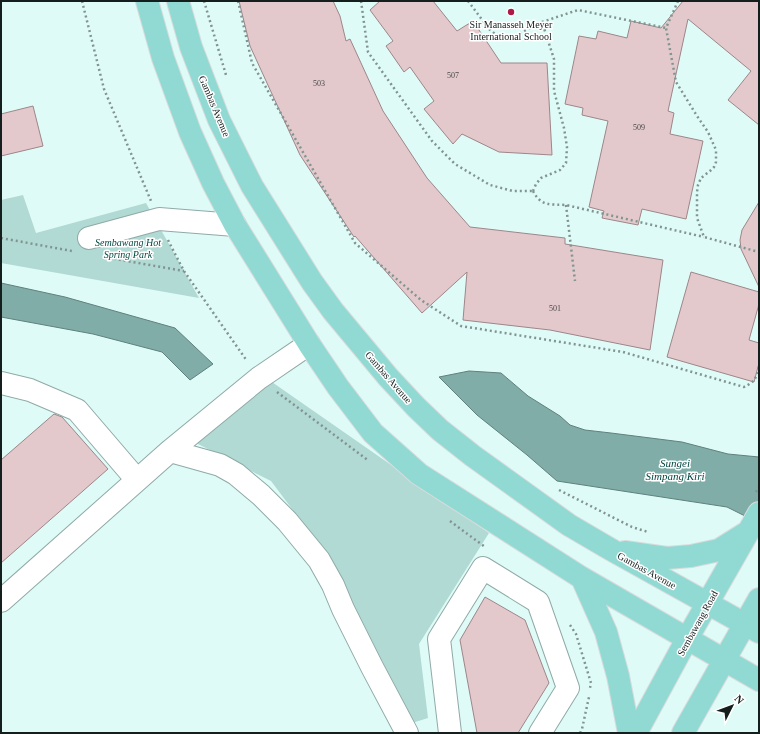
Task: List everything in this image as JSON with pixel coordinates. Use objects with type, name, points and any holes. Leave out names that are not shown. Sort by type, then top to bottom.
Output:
[{"type":"main road","points":[[147,1],[163,58],[190,132],[213,183],[235,225],[309,344],[338,387],[373,434],[419,474],[582,578],[759,680]]},
{"type":"main road","name":"Gambas Avenue","points":[[178,1],[191,47],[219,120],[252,186],[312,282],[388,377],[440,430],[473,456],[569,525],[610,550],[752,628]]},
{"type":"main road","points":[[610,550],[667,558],[691,556],[719,550],[753,516]]},
{"type":"main road","name":"Sembawang Road","points":[[636,733],[687,639],[708,604],[753,516]]},
{"type":"main road","points":[[582,578],[606,632],[618,676],[629,733]]},
{"type":"main road","points":[[683,733],[724,660],[752,628],[759,599]]},
{"type":"lane","points":[[89,238],[159,219],[235,225]]},
{"type":"lane","points":[[1,601],[170,451],[259,378],[309,344]]},
{"type":"lane","points":[[1,383],[30,390],[77,410],[137,480]]},
{"type":"lane","points":[[170,451],[220,465],[236,474],[261,495],[287,521],[319,560],[368,660],[407,733]]},
{"type":"lane","points":[[450,733],[439,639],[483,568],[538,602],[568,688],[540,733]]},
{"type":"path","points":[[204,1],[226,76]]},
{"type":"path","points":[[238,1],[252,63],[355,243],[421,300],[461,326],[623,352],[744,387],[753,382],[759,366]]},
{"type":"path","points":[[361,1],[368,52],[432,141],[455,164],[490,185],[513,191],[533,190]]},
{"type":"path","points":[[468,1],[489,29],[499,37],[509,39],[542,22],[578,10],[666,28]]},
{"type":"path","points":[[678,1],[666,28],[676,82],[708,132],[716,150],[716,162],[714,167],[701,178],[697,192],[697,218],[704,237]]},
{"type":"path","points":[[542,22],[554,59],[554,91],[564,128],[567,147],[566,163],[560,170],[541,178],[533,190],[536,198],[545,204],[566,205],[704,237],[759,252]]},
{"type":"path","points":[[566,205],[575,281]]},
{"type":"path","points":[[753,516],[759,487]]},
{"type":"path","points":[[557,489],[632,527],[651,533]]},
{"type":"green space","name":"Sembawang Hot Spring Park","points":[[23,195],[36,233],[146,203],[199,298],[1,263],[1,200]]},
{"type":"green space","points":[[269,380],[489,533],[419,644],[428,718],[412,723],[328,557],[271,481],[196,443]]},
{"type":"water","points":[[1,283],[65,297],[175,328],[213,364],[190,380],[162,352],[93,334],[1,317]]},
{"type":"water","name":"Sungei Simpang Kiri","points":[[469,371],[501,373],[528,396],[560,416],[570,425],[585,430],[682,442],[728,454],[759,457],[759,523],[727,507],[557,481],[477,415],[439,377]]},
{"type":"building","points":[[239,1],[333,1],[340,16],[346,41],[350,39],[383,111],[427,178],[470,227],[565,238],[565,244],[663,260],[650,350],[550,330],[463,320],[467,272],[422,313],[355,236],[354,237],[300,155],[250,46]]},
{"type":"building","points":[[380,1],[433,1],[457,31],[473,21],[501,63],[547,63],[552,155],[499,152],[462,134],[453,144],[424,109],[434,101],[410,67],[404,72],[386,46],[393,41],[370,10]]},
{"type":"building","points":[[683,1],[759,1],[759,125],[728,100],[751,71],[688,19],[668,111],[674,113],[670,134],[703,141],[686,219],[642,209],[638,225],[602,218],[604,211],[589,207],[608,121],[582,115],[583,108],[565,104],[579,36],[596,39],[598,31],[627,38],[631,21],[661,28]]},
{"type":"building","points":[[33,106],[43,146],[1,156],[1,114]]},
{"type":"building","points":[[759,202],[759,287],[741,249],[740,240],[742,230]]},
{"type":"building","points":[[691,272],[759,292],[759,304],[749,340],[759,343],[759,363],[754,382],[667,357]]},
{"type":"building","points":[[54,414],[62,417],[108,469],[1,563],[1,460]]},
{"type":"building","points":[[485,597],[525,620],[549,683],[518,733],[477,733],[460,640]]},
{"type":"place","name":"Sir Manasseh Meyer International School","points":[[511,12]]}]
